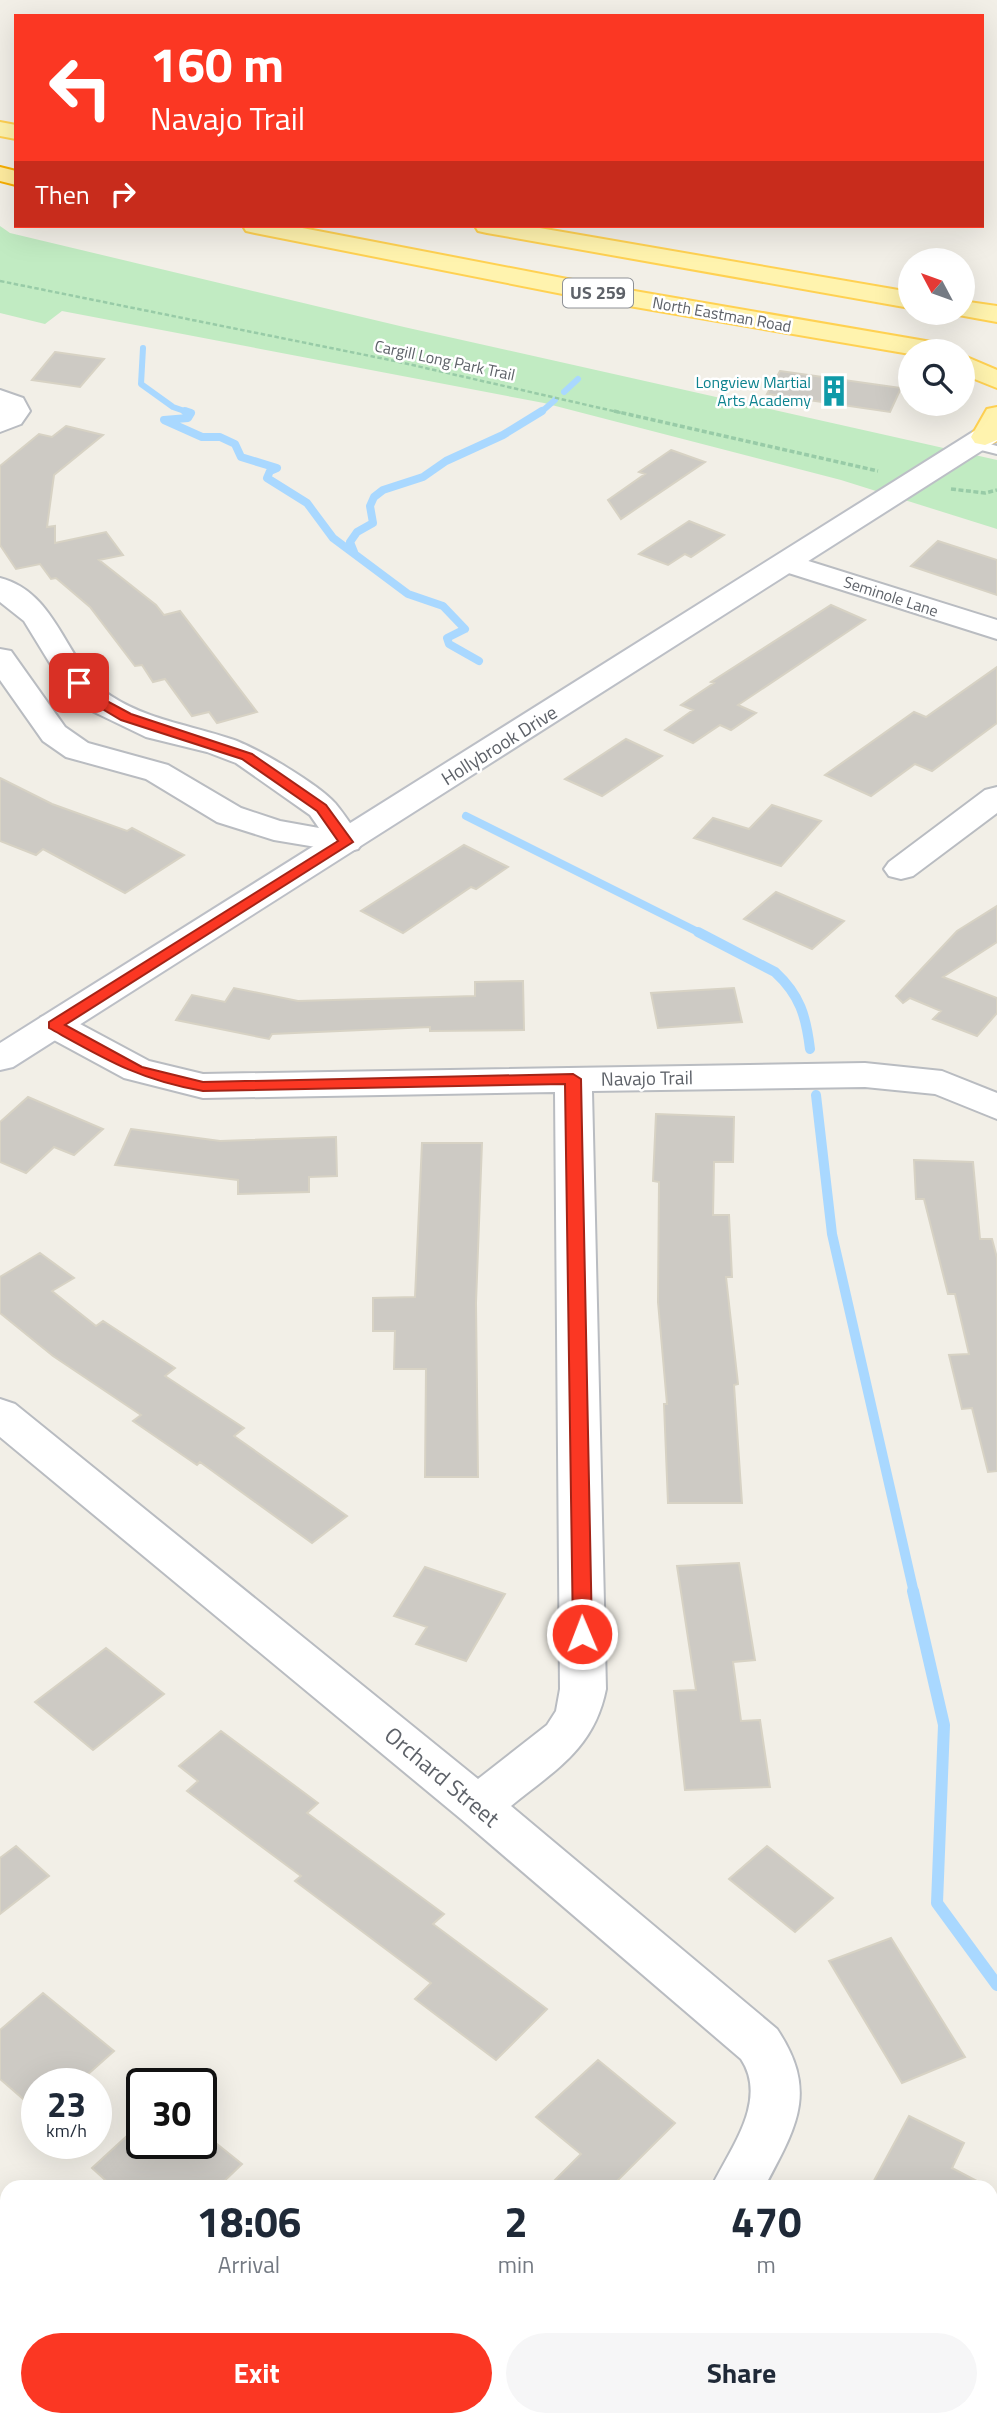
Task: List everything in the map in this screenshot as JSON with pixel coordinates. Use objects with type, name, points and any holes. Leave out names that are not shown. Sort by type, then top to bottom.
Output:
[{"type":"main road","name":"North Eastman Road","points":[[265,228],[465,267],[898,345]]},
{"type":"main road","points":[[465,267],[497,228]]},
{"type":"main road","name":"US 259","points":[[497,228],[898,298]]},
{"type":"main road","points":[[975,311],[997,314]]},
{"type":"main road","points":[[975,357],[997,361]]},
{"type":"main road","points":[[975,369],[997,380]]},
{"type":"street","points":[[0,398],[13,404],[16,411],[11,418],[0,424]]},
{"type":"street","name":"Hollybrook Drive","points":[[0,1059],[990,435]]},
{"type":"street","name":"Seminole Lane","points":[[786,562],[997,630]]},
{"type":"street","points":[[0,587],[36,615],[79,683],[99,702],[126,717],[167,733],[218,744],[247,756],[322,808],[346,842]]},
{"type":"street","points":[[7,669],[68,667]]},
{"type":"street","points":[[7,669],[59,739],[77,750],[133,765],[174,780],[209,806],[229,815],[274,830],[346,842]]},
{"type":"street","points":[[133,765],[167,733]]},
{"type":"street","points":[[901,869],[997,797]]},
{"type":"street","name":"Navajo Trail","points":[[54,1025],[137,1070],[168,1080],[203,1086],[897,1076],[942,1083],[997,1107]]},
{"type":"street","points":[[478,1806],[563,1738],[578,1715],[583,1689],[573,1079]]},
{"type":"street","name":"Orchard Street","points":[[0,1414],[478,1806],[750,2035],[771,2059],[778,2085],[776,2102],[766,2130],[741,2180]]},
{"type":"path","name":"Cargill Long Park Trail","points":[[0,281],[395,361],[883,473]]},
{"type":"path","points":[[947,488],[985,493],[997,490]]},
{"type":"green space","points":[[0,226],[10,233],[404,327],[997,460],[997,529],[841,480],[544,403],[62,311],[45,324],[0,313]]},
{"type":"building","points":[[55,352],[104,359],[80,387],[32,380]]},
{"type":"building","name":"Longview Martial Arts Academy","points":[[780,371],[898,388],[898,395],[890,412],[767,394]]},
{"type":"building","points":[[66,426],[103,435],[54,475],[47,527],[55,526],[55,543],[106,532],[123,555],[99,560],[156,605],[164,615],[180,611],[257,712],[217,723],[209,712],[192,716],[165,679],[153,682],[142,665],[135,666],[90,607],[56,578],[51,579],[40,564],[16,569],[0,545],[0,466],[39,434],[52,437]]},
{"type":"building","points":[[671,450],[705,462],[621,519],[608,500],[645,474],[639,472]]},
{"type":"building","points":[[689,521],[724,535],[691,557],[685,554],[668,565],[639,554]]},
{"type":"building","points":[[938,541],[997,560],[997,595],[911,566]]},
{"type":"building","points":[[831,605],[865,620],[738,705],[756,713],[731,730],[720,725],[693,743],[665,730],[693,710],[681,705],[714,683],[711,682]]},
{"type":"building","points":[[997,667],[997,723],[932,771],[915,764],[871,796],[825,775],[914,712],[926,717]]},
{"type":"building","points":[[626,739],[662,756],[602,796],[565,779]]},
{"type":"building","points":[[0,778],[52,804],[127,831],[132,828],[184,855],[125,893],[43,849],[36,855],[0,841]]},
{"type":"building","points":[[772,805],[821,821],[781,866],[694,838],[713,818],[749,829]]},
{"type":"building","points":[[464,845],[508,867],[476,889],[471,887],[403,933],[361,911]]},
{"type":"building","points":[[776,892],[844,921],[812,949],[744,919]]},
{"type":"building","points":[[997,906],[997,942],[943,977],[997,998],[997,1013],[977,1036],[933,1019],[941,1011],[910,998],[903,1003],[896,996],[957,931]]},
{"type":"building","points":[[523,981],[524,1030],[430,1031],[430,1027],[272,1034],[269,1039],[176,1020],[192,995],[225,1002],[234,988],[298,1001],[475,996],[475,982]]},
{"type":"building","points":[[734,988],[742,1022],[658,1028],[651,993]]},
{"type":"building","points":[[28,1097],[103,1129],[74,1155],[54,1147],[26,1173],[0,1162],[0,1122]]},
{"type":"building","points":[[656,1114],[734,1117],[733,1162],[714,1162],[713,1215],[729,1215],[732,1277],[726,1277],[738,1384],[734,1385],[742,1503],[668,1503],[664,1404],[667,1404],[658,1302],[659,1182],[653,1181]]},
{"type":"building","points":[[131,1129],[220,1141],[336,1137],[337,1176],[309,1177],[309,1192],[238,1194],[238,1180],[115,1165]]},
{"type":"building","points":[[422,1143],[482,1143],[476,1303],[478,1477],[425,1477],[426,1369],[394,1369],[395,1331],[373,1331],[373,1298],[415,1297]]},
{"type":"building","points":[[914,1160],[973,1162],[980,1239],[992,1239],[997,1258],[997,1471],[988,1472],[972,1408],[962,1409],[949,1355],[969,1354],[955,1294],[948,1294],[924,1199],[916,1199]]},
{"type":"building","points":[[40,1253],[74,1278],[52,1291],[96,1326],[103,1321],[175,1368],[165,1376],[244,1428],[234,1436],[347,1516],[312,1543],[200,1462],[197,1465],[133,1421],[141,1415],[53,1356],[0,1313],[0,1277]]},
{"type":"building","points":[[739,1563],[755,1660],[733,1662],[741,1721],[760,1720],[770,1787],[685,1790],[674,1691],[696,1690],[677,1566]]},
{"type":"building","points":[[425,1567],[505,1594],[466,1661],[416,1644],[427,1627],[394,1616]]},
{"type":"building","points":[[106,1648],[164,1694],[93,1750],[35,1702]]},
{"type":"building","points":[[221,1731],[318,1803],[307,1813],[444,1914],[433,1924],[547,2009],[496,2060],[415,1999],[431,1983],[295,1881],[301,1876],[187,1791],[198,1781],[179,1766]]},
{"type":"building","points":[[16,1846],[49,1876],[0,1914],[0,1858]]},
{"type":"building","points":[[767,1846],[833,1898],[795,1932],[729,1879]]},
{"type":"building","points":[[891,1938],[965,2057],[902,2083],[829,1961]]},
{"type":"building","points":[[43,1993],[114,2051],[95,2068],[21,2068],[21,2097],[0,2079],[0,2030]]},
{"type":"building","points":[[598,2060],[675,2123],[618,2180],[555,2180],[581,2154],[536,2117]]},
{"type":"building","points":[[909,2116],[964,2143],[952,2168],[975,2180],[874,2180]]},
{"type":"building","points":[[126,2137],[126,2159],[217,2159],[217,2144],[242,2164],[225,2180],[105,2180],[92,2168],[102,2159],[112,2159],[112,2150]]},
{"type":"waterway","points":[[143,348],[141,384],[173,407],[190,413]]},
{"type":"waterway","points":[[564,392],[578,379]]},
{"type":"waterway","points":[[540,413],[555,400]]},
{"type":"waterway","points":[[185,411],[191,413],[188,418],[164,420],[202,437],[220,437],[235,444],[241,457],[277,468],[270,471],[267,478],[307,503],[333,538],[408,594],[443,606],[465,629],[447,638],[449,644],[479,661]]},
{"type":"waterway","points":[[354,552],[350,542],[357,532],[373,523],[370,506],[374,497],[383,490],[423,477],[446,461],[503,435],[542,411]]},
{"type":"waterway","points":[[466,816],[698,932]]},
{"type":"waterway","points":[[698,932],[702,934]]},
{"type":"waterway","points":[[698,932],[775,972],[784,981],[800,1007],[810,1049]]},
{"type":"waterway","points":[[816,1095],[832,1234],[914,1593]]},
{"type":"waterway","points":[[913,1591],[944,1725],[937,1903],[997,1985]]},
{"type":"place","name":"Longview Martial Arts Academy","points":[[834,391]]},
{"type":"route","points":[[79,683],[99,702],[126,717],[157,730],[218,744],[247,756],[296,793],[322,808],[346,842],[54,1025],[110,1057],[151,1076],[203,1086],[573,1079],[582,1634]]}]
